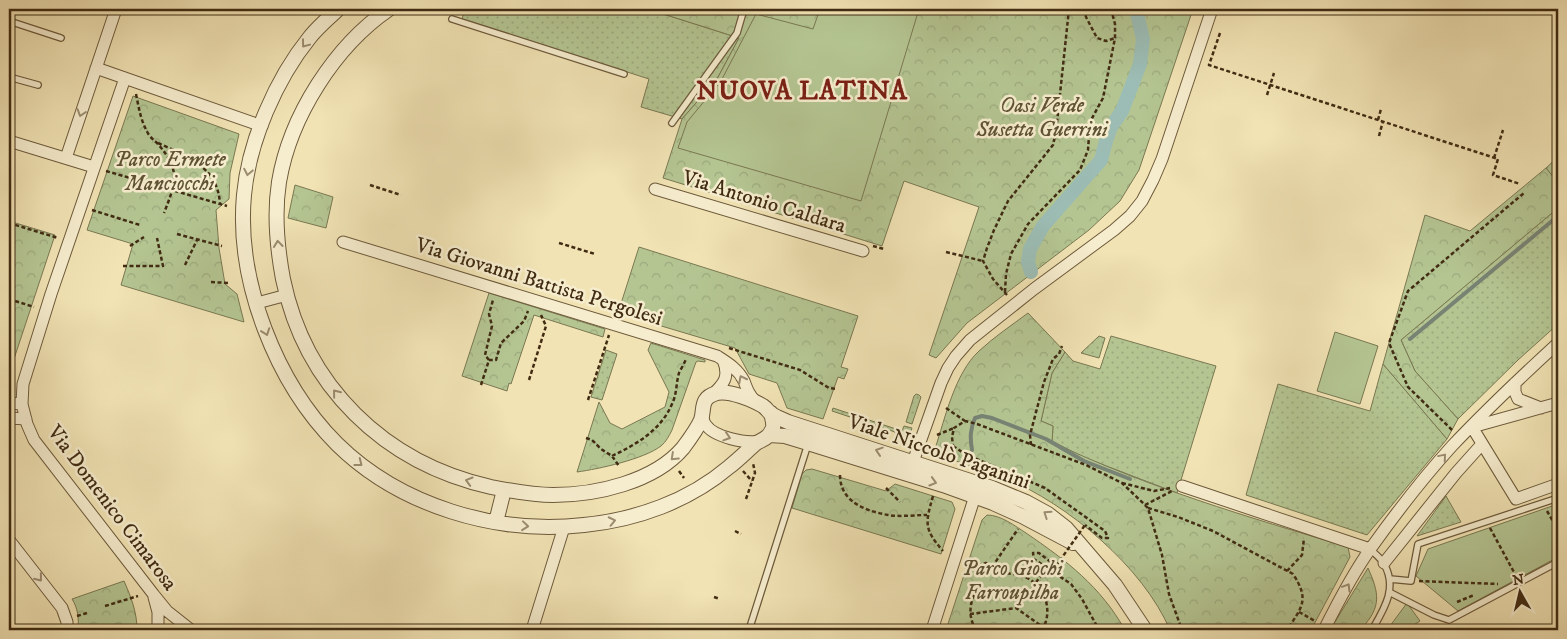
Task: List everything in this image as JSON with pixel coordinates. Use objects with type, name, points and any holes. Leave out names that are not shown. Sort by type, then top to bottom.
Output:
[{"type":"street","points":[[66,158],[116,9]]},
{"type":"street","points":[[338,9],[314,32],[294,58],[277,88],[250,164],[244,204],[244,233],[247,261],[257,303],[270,341],[286,374],[314,416],[343,450],[382,480],[412,496],[451,511],[496,522],[530,527],[564,527],[611,521],[646,512],[696,490],[719,476],[764,438],[773,428],[771,413]]},
{"type":"street","points":[[389,9],[363,30],[335,60],[309,101],[288,148],[280,180],[276,219],[280,258],[292,315],[325,379],[344,403],[369,427],[397,448],[432,468],[466,481],[504,490],[537,494],[569,494],[600,490],[630,482],[656,471],[670,461],[689,440],[702,418],[703,406],[723,384],[727,370],[723,360]]},
{"type":"street","points":[[913,462],[948,368],[970,340],[1034,289],[1114,230],[1130,216],[1142,200],[1162,159],[1212,9]]},
{"type":"street","points":[[96,68],[262,126]]},
{"type":"street","name":"Via Domenico Cimarosa","points":[[125,78],[99,169],[51,294],[23,384],[22,404],[34,440],[167,611],[191,630]]},
{"type":"street","points":[[9,141],[99,169]]},
{"type":"street","name":"Via Antonio Caldara","points":[[655,189],[863,251]]},
{"type":"street","name":"Via Giovanni Battista Pergolesi","points":[[343,242],[708,353],[723,360],[739,372],[747,390],[757,403]]},
{"type":"street","points":[[257,303],[287,296]]},
{"type":"street","points":[[1324,629],[1370,549],[1405,503],[1472,426],[1558,343]]},
{"type":"street","points":[[1515,384],[1515,392],[1518,399],[1541,408]]},
{"type":"street","name":"Viale Niccolò Paganini","points":[[711,396],[724,392],[732,394],[757,403],[771,413],[798,425],[992,488],[1026,502],[1048,514],[1066,528],[1115,585],[1145,630]]},
{"type":"street","points":[[9,403],[22,404]]},
{"type":"street","points":[[1472,426],[1558,403]]},
{"type":"street","points":[[9,418],[26,419]]},
{"type":"street","name":"Viale Niccolò Paganini","points":[[702,418],[706,426],[718,434],[746,442],[785,436],[975,496],[1022,516],[1083,548]]},
{"type":"street","points":[[1472,426],[1516,499],[1558,484]]},
{"type":"street","points":[[1384,563],[1456,473],[1482,444]]},
{"type":"street","points":[[1182,486],[1370,549]]},
{"type":"street","points":[[496,522],[504,490]]},
{"type":"street","points":[[932,630],[975,496]]},
{"type":"street","points":[[532,630],[564,527]]},
{"type":"street","points":[[9,540],[55,597],[62,608],[67,622],[67,630]]},
{"type":"street","points":[[154,595],[158,612],[158,630]]},
{"type":"lane","points":[[672,123],[737,33],[744,9]]},
{"type":"lane","points":[[452,19],[624,74]]},
{"type":"lane","points":[[9,21],[61,38]]},
{"type":"lane","points":[[9,77],[38,85]]},
{"type":"lane","points":[[749,630],[808,443]]},
{"type":"lane","points":[[1390,579],[1411,581],[1418,544],[1558,498]]},
{"type":"lane","points":[[1370,549],[1384,563],[1390,579],[1388,601],[1372,630]]},
{"type":"lane","points":[[1389,592],[1434,615],[1449,620],[1558,562]]},
{"type":"path","points":[[983,262],[994,230],[1008,201],[1053,145],[1069,9]]},
{"type":"path","points":[[1084,9],[1097,38],[1106,41],[1115,38]]},
{"type":"path","points":[[946,252],[983,262],[1006,294],[1006,274],[1011,254],[1028,224],[1080,170],[1088,150],[1090,122],[1103,98],[1115,38],[1115,24],[1111,9]]},
{"type":"path","points":[[1220,33],[1210,65],[1498,159],[1493,176],[1520,184]]},
{"type":"path","points":[[1267,95],[1274,73]]},
{"type":"path","points":[[136,94],[141,120],[151,138],[193,159],[202,166],[218,187],[220,204]]},
{"type":"path","points":[[1378,120],[1381,109]]},
{"type":"path","points":[[1379,136],[1383,122]]},
{"type":"path","points":[[1494,158],[1503,130]]},
{"type":"path","points":[[157,142],[170,161],[175,179],[173,190],[164,212]]},
{"type":"path","points":[[99,169],[227,206]]},
{"type":"path","points":[[370,185],[401,195]]},
{"type":"path","points":[[1461,438],[1408,386],[1389,343],[1408,291],[1524,193]]},
{"type":"path","points":[[91,210],[140,225]]},
{"type":"path","points":[[9,223],[58,238]]},
{"type":"path","points":[[177,234],[222,246]]},
{"type":"path","points":[[130,246],[144,237]]},
{"type":"path","points":[[123,266],[163,266],[157,238]]},
{"type":"path","points":[[185,265],[197,239]]},
{"type":"path","points":[[559,243],[594,254]]},
{"type":"path","points":[[211,282],[228,283]]},
{"type":"path","points":[[494,293],[490,314],[492,326],[484,355],[489,360],[496,360],[501,343],[524,321],[531,304]]},
{"type":"path","points":[[9,300],[34,308]]},
{"type":"path","points":[[588,400],[613,324]]},
{"type":"path","points":[[529,380],[546,326]]},
{"type":"path","points":[[1031,445],[1030,435],[1044,382],[1053,359],[1059,354],[1062,346]]},
{"type":"path","points":[[729,348],[800,370],[829,388],[837,389]]},
{"type":"path","points":[[612,456],[631,447],[650,434],[664,419],[672,403],[679,372],[690,353]]},
{"type":"path","points":[[481,385],[489,360]]},
{"type":"path","points":[[946,408],[965,421],[978,424],[1086,464],[1122,483],[1154,490],[1182,486]]},
{"type":"path","points":[[937,435],[965,421]]},
{"type":"path","points":[[947,462],[953,446],[954,428]]},
{"type":"path","points":[[586,438],[592,440],[612,456],[619,466]]},
{"type":"path","points":[[953,446],[965,454],[1045,488],[1105,531],[1108,538],[1102,538],[1085,525],[1056,566],[1039,554],[1033,553],[1034,559],[1071,584],[1082,599],[1099,630]]},
{"type":"path","points":[[746,499],[755,473],[753,461]]},
{"type":"path","points":[[676,467],[684,478]]},
{"type":"path","points":[[742,471],[752,481]]},
{"type":"path","points":[[840,475],[842,488],[846,496],[863,508],[892,516],[927,515]]},
{"type":"path","points":[[1122,483],[1148,508],[1214,531],[1293,574],[1300,585],[1304,599],[1299,612],[1287,630]]},
{"type":"path","points":[[1145,505],[1182,486]]},
{"type":"path","points":[[886,488],[900,502]]},
{"type":"path","points":[[933,494],[927,515],[927,529],[943,551]]},
{"type":"path","points":[[1542,503],[1558,530]]},
{"type":"path","points":[[1148,508],[1162,555],[1169,594],[1182,630]]},
{"type":"path","points":[[1486,522],[1516,575]]},
{"type":"path","points":[[992,567],[1020,527]]},
{"type":"path","points":[[1287,570],[1302,555],[1305,527]]},
{"type":"path","points":[[734,532],[741,534]]},
{"type":"path","points":[[963,569],[986,563],[1000,572],[1024,576],[1035,583],[1043,592],[1047,604],[1044,629],[1016,608],[970,614]]},
{"type":"path","points":[[1016,608],[1047,568]]},
{"type":"path","points":[[1411,581],[1443,580],[1500,584]]},
{"type":"path","points":[[974,595],[970,614],[976,630]]},
{"type":"path","points":[[105,606],[138,596]]},
{"type":"path","points":[[714,597],[720,599]]},
{"type":"path","points":[[1299,612],[1324,629]]},
{"type":"path","points":[[76,616],[87,613]]},
{"type":"path","points":[[1546,630],[1558,623]]},
{"type":"green space","points":[[465,9],[658,9],[657,12],[739,38],[717,79],[682,119],[641,107],[649,79],[462,19]]},
{"type":"green space","name":"Oasi Verde Susetta Guerrini","points":[[658,9],[1193,9],[1139,170],[1120,201],[1089,230],[967,323],[936,358],[929,355],[979,207],[904,181],[882,246],[663,178],[682,119],[717,79],[739,38],[657,12]]},
{"type":"green space","points":[[820,9],[919,9],[861,201],[678,148],[687,122],[721,81],[756,14],[813,29]]},
{"type":"green space","name":"Parco Ermete Manciocchi","points":[[133,96],[239,134],[230,173],[229,199],[216,210],[219,248],[225,284],[237,294],[244,322],[121,285],[133,244],[87,230]]},
{"type":"green space","points":[[1558,157],[1558,183],[1546,168]]},
{"type":"green space","points":[[1546,168],[1558,183],[1558,208],[1401,340],[1415,371],[1458,419],[1447,439],[1383,364],[1425,215],[1470,231]]},
{"type":"green space","points":[[295,185],[333,197],[326,228],[288,218]]},
{"type":"green space","points":[[1558,208],[1558,324],[1458,419],[1415,371],[1401,340]]},
{"type":"green space","points":[[9,221],[55,235],[9,374]]},
{"type":"green space","points":[[639,247],[858,316],[841,367],[848,369],[844,379],[838,377],[823,419],[787,408],[777,383],[749,374],[735,348],[618,313]]},
{"type":"green space","points":[[489,293],[605,329],[603,337],[534,315],[507,391],[462,376]]},
{"type":"green space","points":[[1028,313],[1065,352],[1052,373],[1041,421],[1053,426],[1052,442],[1161,487],[1348,547],[1350,557],[1311,630],[1170,630],[1158,606],[1142,583],[1123,561],[1078,521],[1029,489],[997,475],[936,453],[935,449],[947,410],[963,371],[979,351]]},
{"type":"green space","points":[[1335,332],[1378,346],[1360,404],[1317,391]]},
{"type":"green space","points":[[1099,336],[1105,338],[1099,358],[1081,353]]},
{"type":"green space","points":[[1111,336],[1216,366],[1177,493],[1083,457],[1052,441],[1053,426],[1041,421],[1052,373],[1065,352],[1073,361],[1100,369]]},
{"type":"green space","points":[[651,343],[705,360],[705,362],[696,362],[669,437],[661,446],[644,455],[609,466],[577,472],[599,402],[610,423],[622,429],[665,407],[669,392],[648,350]]},
{"type":"green space","points":[[606,350],[617,354],[602,400],[591,397]]},
{"type":"green space","points":[[1383,364],[1447,439],[1367,535],[1246,495],[1278,384],[1370,411]]},
{"type":"green space","points":[[916,394],[921,397],[912,424],[906,422]]},
{"type":"green space","points":[[833,408],[902,431],[904,426],[912,428],[907,442],[899,443],[895,432],[832,411]]},
{"type":"green space","points":[[812,469],[886,491],[895,484],[952,502],[955,509],[941,554],[792,508],[802,474],[806,470]]},
{"type":"green space","points":[[1446,496],[1461,522],[1417,536]]},
{"type":"green space","points":[[1558,504],[1558,557],[1458,611],[1416,576],[1428,549]]},
{"type":"green space","name":"Parco Giochi Farroupilha","points":[[987,515],[992,515],[1013,524],[1069,564],[1094,587],[1125,630],[946,630],[982,520]]},
{"type":"green space","points":[[1368,568],[1375,585],[1377,599],[1373,613],[1362,628],[1359,624],[1351,630],[1330,630]]},
{"type":"green space","points":[[124,581],[135,611],[137,630],[78,630],[78,614],[72,599]]},
{"type":"green space","points":[[1407,603],[1420,621],[1409,628],[1410,630],[1387,630]]},
{"type":"waterway","points":[[1031,272],[1028,262],[1030,249],[1043,226],[1101,160],[1111,127],[1122,111],[1140,64],[1143,39],[1136,9]]},
{"type":"waterway","points":[[1410,339],[1558,216]]},
{"type":"waterway","points":[[972,450],[972,426],[975,418],[982,416],[1046,439],[1084,461],[1130,479]]},
{"type":"district","name":"NUOVA LATINA","points":[[802,91]]}]
